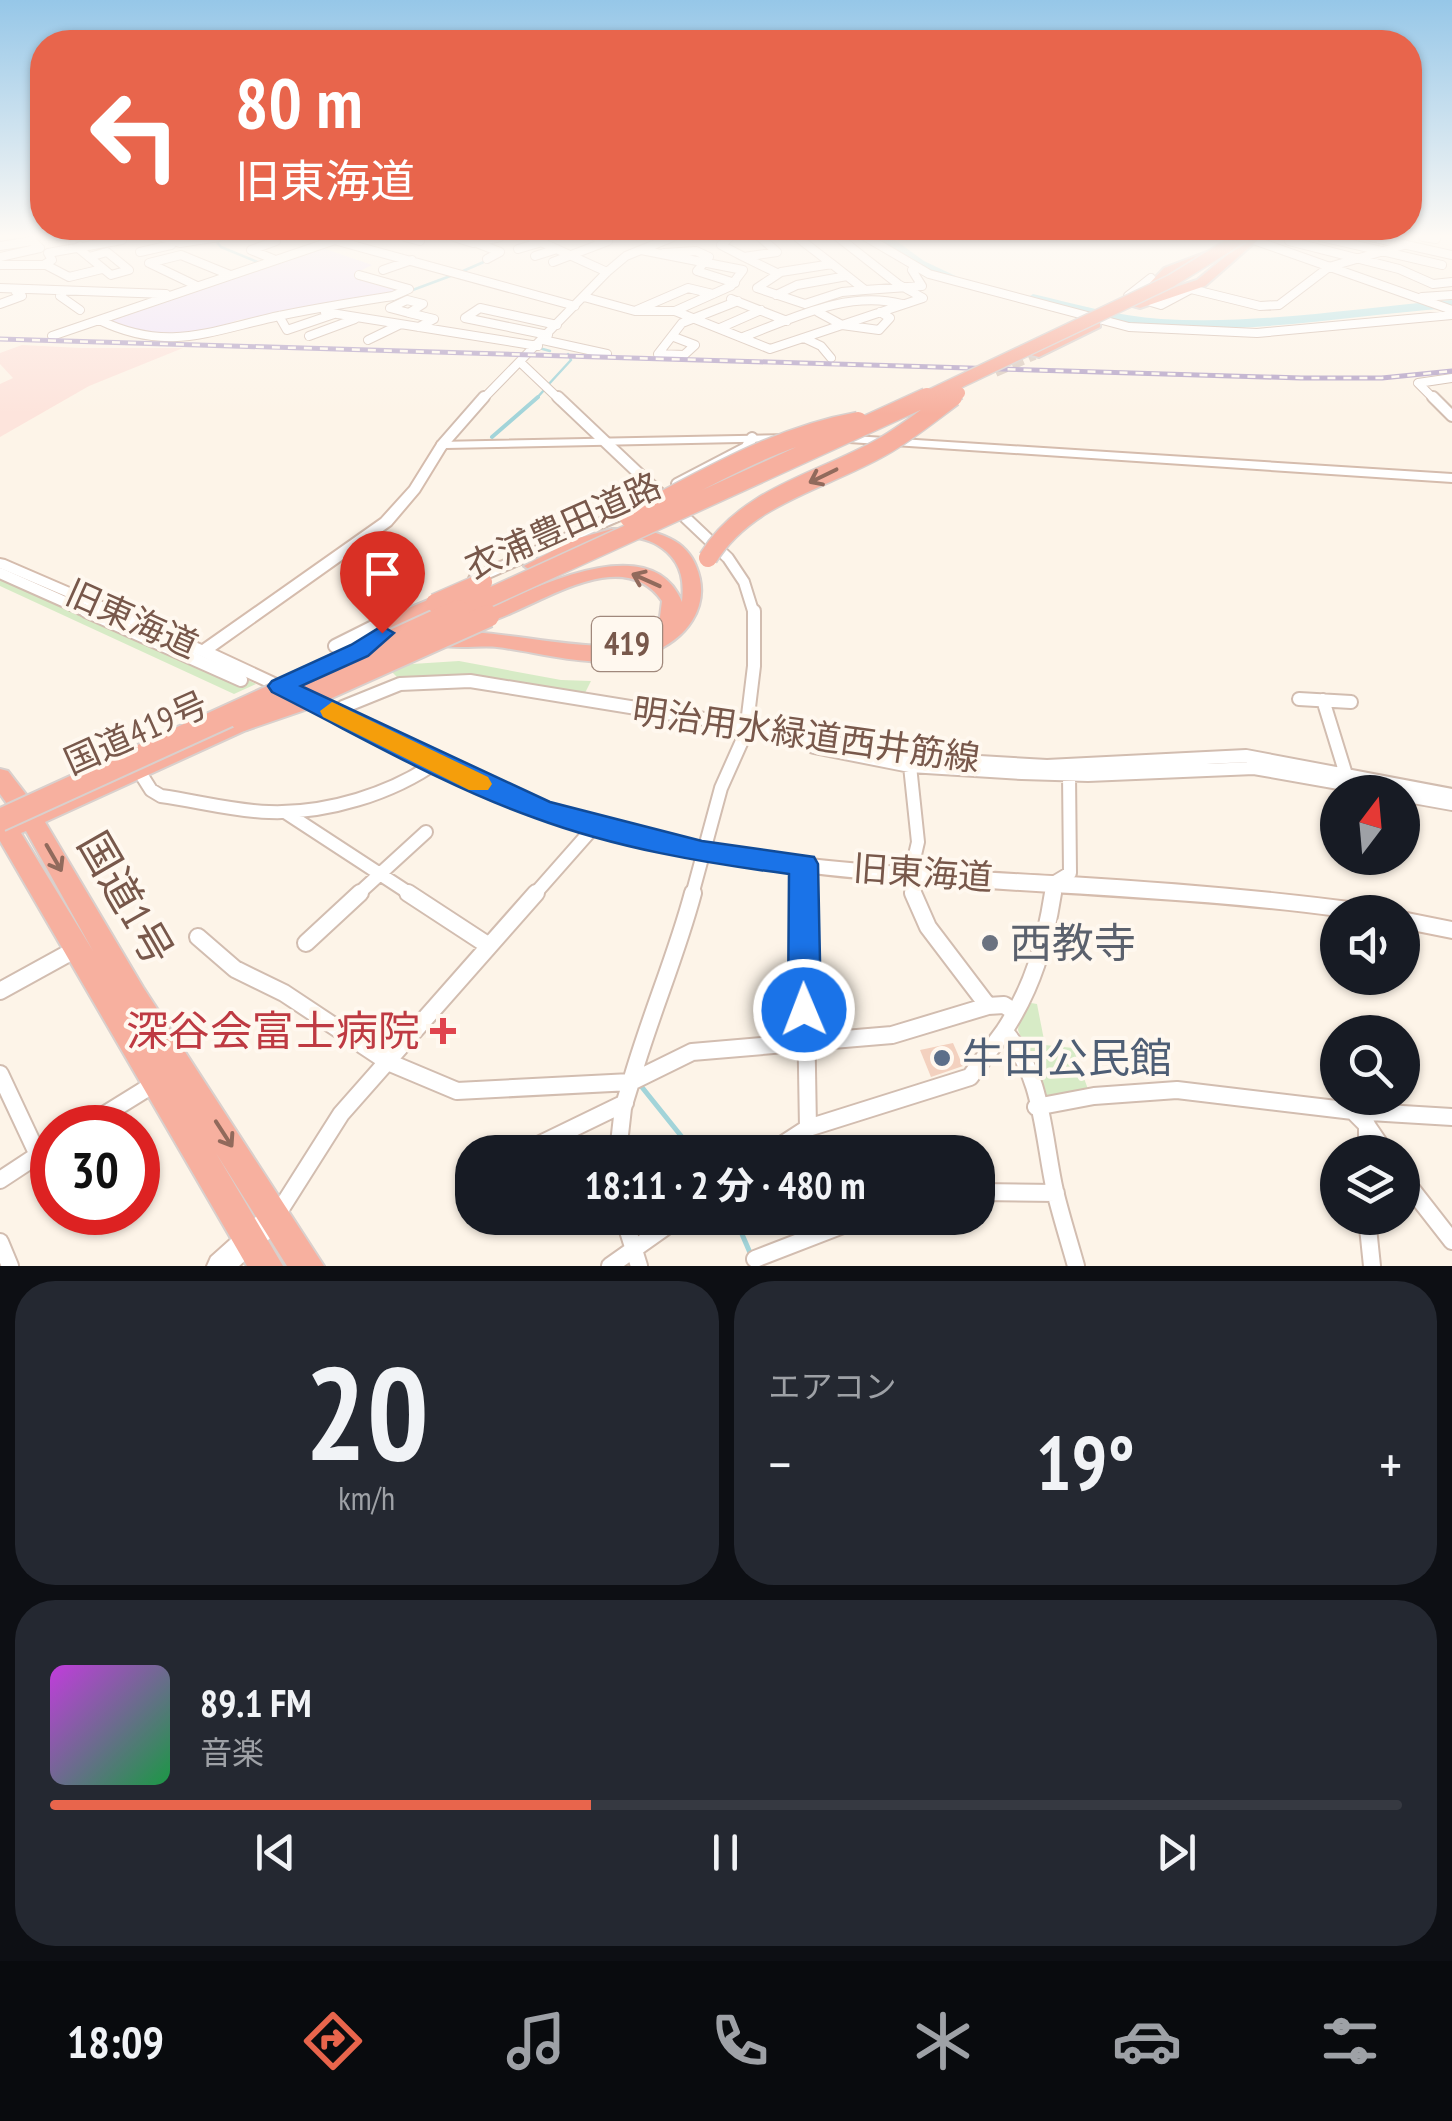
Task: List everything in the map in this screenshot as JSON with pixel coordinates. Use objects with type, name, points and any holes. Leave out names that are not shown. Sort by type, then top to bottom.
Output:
[{"type":"highway","name":"衣浦豊田道路","points":[[1035,353],[1134,296]]},
{"type":"highway","name":"衣浦豊田道路","points":[[211,726],[969,385],[1143,296]]},
{"type":"highway","name":"419","points":[[1141,302],[1146,296]]},
{"type":"highway","name":"419","points":[[1035,353],[1159,296]]},
{"type":"highway","name":"衣浦豊田道路","points":[[7,821],[880,418],[1151,307],[1169,296]]},
{"type":"highway","name":"衣浦豊田道路","points":[[441,640],[571,664],[615,665],[654,657],[682,642],[696,625],[708,558],[728,530],[760,506],[880,449],[969,385]]},
{"type":"highway","name":"419","points":[[843,439],[969,385]]},
{"type":"highway","name":"衣浦豊田道路","points":[[290,691],[360,650],[406,616],[601,531],[695,482],[816,428],[880,418]]},
{"type":"highway","name":"419","points":[[211,726],[266,690],[600,537],[653,536],[674,545],[686,557],[692,590],[688,612],[679,629],[669,638],[622,654],[568,653],[478,638],[441,640],[290,691]]},
{"type":"highway","name":"衣浦豊田道路","points":[[211,726],[303,700],[488,616],[578,577],[618,571],[651,579],[672,602],[670,618],[658,632],[620,646],[471,626],[421,630],[360,650]]},
{"type":"highway","name":"国道419号","points":[[7,821],[140,772],[290,691]]},
{"type":"highway","name":"国道419号","points":[[7,821],[290,691]]},
{"type":"highway","name":"国道1号","points":[[0,776],[7,821],[154,1084],[259,1253]]},
{"type":"highway","name":"国道1号","points":[[7,821],[134,996],[307,1266]]},
{"type":"street","points":[[60,296],[80,310]]},
{"type":"street","points":[[120,296],[139,307]]},
{"type":"street","points":[[52,336],[173,296]]},
{"type":"street","points":[[99,320],[128,336],[196,340],[279,316],[393,296]]},
{"type":"street","points":[[540,296],[575,306]]},
{"type":"street","points":[[635,311],[669,296]]},
{"type":"street","points":[[205,650],[386,522],[415,489],[463,418],[584,297],[635,311],[675,310],[710,296]]},
{"type":"street","points":[[722,296],[788,321]]},
{"type":"street","points":[[782,296],[804,304]]},
{"type":"street","points":[[803,316],[792,311],[829,296]]},
{"type":"street","points":[[675,310],[770,349],[923,298],[920,296]]},
{"type":"street","points":[[1010,296],[1109,323],[1160,330],[1257,333],[1452,312]]},
{"type":"street","points":[[1128,296],[1160,304],[1176,296]]},
{"type":"street","points":[[1220,296],[1260,306],[1279,305],[1291,296]]},
{"type":"street","points":[[1413,296],[1452,312]]},
{"type":"street","points":[[1419,298],[1451,296]]},
{"type":"street","points":[[743,338],[856,299],[885,297],[902,304]]},
{"type":"street","points":[[674,337],[682,323],[738,301]]},
{"type":"street","points":[[556,325],[480,308],[466,318],[607,354]]},
{"type":"street","points":[[315,310],[417,328],[543,340]]},
{"type":"street","points":[[720,328],[761,310]]},
{"type":"street","points":[[818,312],[842,324],[879,330],[890,318],[880,312]]},
{"type":"street","points":[[408,313],[434,319],[417,328]]},
{"type":"street","points":[[279,316],[287,330],[335,314]]},
{"type":"street","points":[[309,336],[360,318]]},
{"type":"street","points":[[368,340],[400,325]]},
{"type":"street","points":[[804,338],[821,346],[831,358]]},
{"type":"street","points":[[521,363],[728,558],[752,598],[754,666],[746,729],[721,788],[679,945],[654,1002],[624,1103],[620,1135]]},
{"type":"street","points":[[1452,378],[1418,382],[1452,416]]},
{"type":"street","points":[[335,646],[615,519],[746,448],[752,438]]},
{"type":"street","points":[[442,445],[843,439],[1452,478]]},
{"type":"street","name":"旧東海道","points":[[0,563],[343,712],[510,798],[594,827],[702,852],[804,864],[1265,897],[1320,905]]},
{"type":"street","points":[[0,573],[241,680]]},
{"type":"street","name":"明治用水緑道西井筋線","points":[[343,712],[400,684],[459,680],[912,758],[1046,766],[1252,759]]},
{"type":"street","points":[[1299,698],[1351,702]]},
{"type":"street","points":[[1324,700],[1346,775]]},
{"type":"street","points":[[746,729],[910,766],[1068,774],[1252,759],[1322,775]]},
{"type":"street","points":[[140,772],[151,790],[162,796],[284,812],[342,801],[402,782],[438,761]]},
{"type":"street","points":[[910,766],[918,842],[910,872],[914,898],[928,927],[988,1006]]},
{"type":"street","points":[[798,1135],[808,1128],[970,1076],[1004,1031],[1026,998],[1046,941],[1055,882],[1070,873],[1068,774]]},
{"type":"street","points":[[1420,791],[1452,795]]},
{"type":"street","points":[[1420,798],[1452,804]]},
{"type":"street","points":[[284,812],[489,946]]},
{"type":"street","points":[[220,1266],[259,1253],[277,1215],[341,1114],[594,827]]},
{"type":"street","points":[[306,942],[426,832]]},
{"type":"street","points":[[804,864],[808,1128]]},
{"type":"street","points":[[1420,924],[1452,930]]},
{"type":"street","points":[[198,938],[235,969],[284,994],[388,1062],[456,1092],[632,1082],[692,1052],[892,1035],[988,1006],[1004,1006],[1016,1012]]},
{"type":"street","points":[[0,991],[78,948]]},
{"type":"street","points":[[1004,1031],[1015,1039],[1036,1107],[1076,1266]]},
{"type":"street","points":[[0,1074],[30,1125]]},
{"type":"street","points":[[120,1105],[154,1084]]},
{"type":"street","points":[[1036,1107],[1094,1096],[1177,1090],[1320,1106]]},
{"type":"street","points":[[559,1135],[624,1103]]},
{"type":"street","points":[[1358,1115],[1374,1135]]},
{"type":"street","points":[[1420,1115],[1452,1117]]},
{"type":"street","points":[[1367,1125],[1367,1135]]},
{"type":"street","points":[[0,1180],[30,1160]]},
{"type":"street","points":[[995,1192],[1056,1193]]},
{"type":"street","points":[[1420,1200],[1452,1241]]},
{"type":"street","points":[[610,1266],[636,1258],[660,1235]]},
{"type":"street","points":[[754,1259],[817,1235]]},
{"type":"street","points":[[1369,1235],[1372,1266]]},
{"type":"street","points":[[0,1242],[10,1266]]},
{"type":"shaded area","points":[[178,296],[384,296],[238,320],[195,336],[133,333],[111,320]]},
{"type":"shaded area","points":[[22,345],[183,348],[89,386],[0,437],[0,384],[13,378],[0,364],[0,353]]},
{"type":"green space","points":[[0,568],[130,622],[256,684],[234,694],[0,586]]},
{"type":"green space","points":[[459,661],[561,680],[591,681],[582,699],[467,679],[402,682],[390,670],[412,664]]},
{"type":"green space","points":[[1031,1003],[1037,1004],[1045,1045],[1073,1048],[1089,1092],[1054,1099],[1045,1096],[1018,1030]]},
{"type":"building","name":"牛田公民館","points":[[953,1043],[963,1066],[931,1077],[920,1050]]},
{"type":"waterway","points":[[1033,298],[1128,319],[1198,324],[1271,322],[1452,304]]},
{"type":"waterway","points":[[539,348],[550,351]]},
{"type":"waterway","points":[[548,385],[571,360],[568,354]]},
{"type":"waterway","points":[[537,398],[545,389]]},
{"type":"waterway","points":[[492,437],[537,398]]},
{"type":"waterway","points":[[370,540],[398,563]]},
{"type":"waterway","points":[[641,1086],[680,1135]]},
{"type":"waterway","points":[[742,1235],[751,1255]]},
{"type":"tunnel","points":[[995,371],[1034,354]]},
{"type":"railway","points":[[0,339],[1301,378],[1382,378],[1452,371]]},
{"type":"slow traffic","points":[[332,711],[479,784]]},
{"type":"place","name":"西教寺","points":[[990,943]]},
{"type":"place","name":"深谷会富士病院","points":[[443,1031]]},
{"type":"place","name":"牛田公民館","points":[[942,1058]]},
{"type":"route","points":[[382,633],[360,650],[280,686],[487,788],[544,811],[702,852],[804,864],[804,1010]]}]
